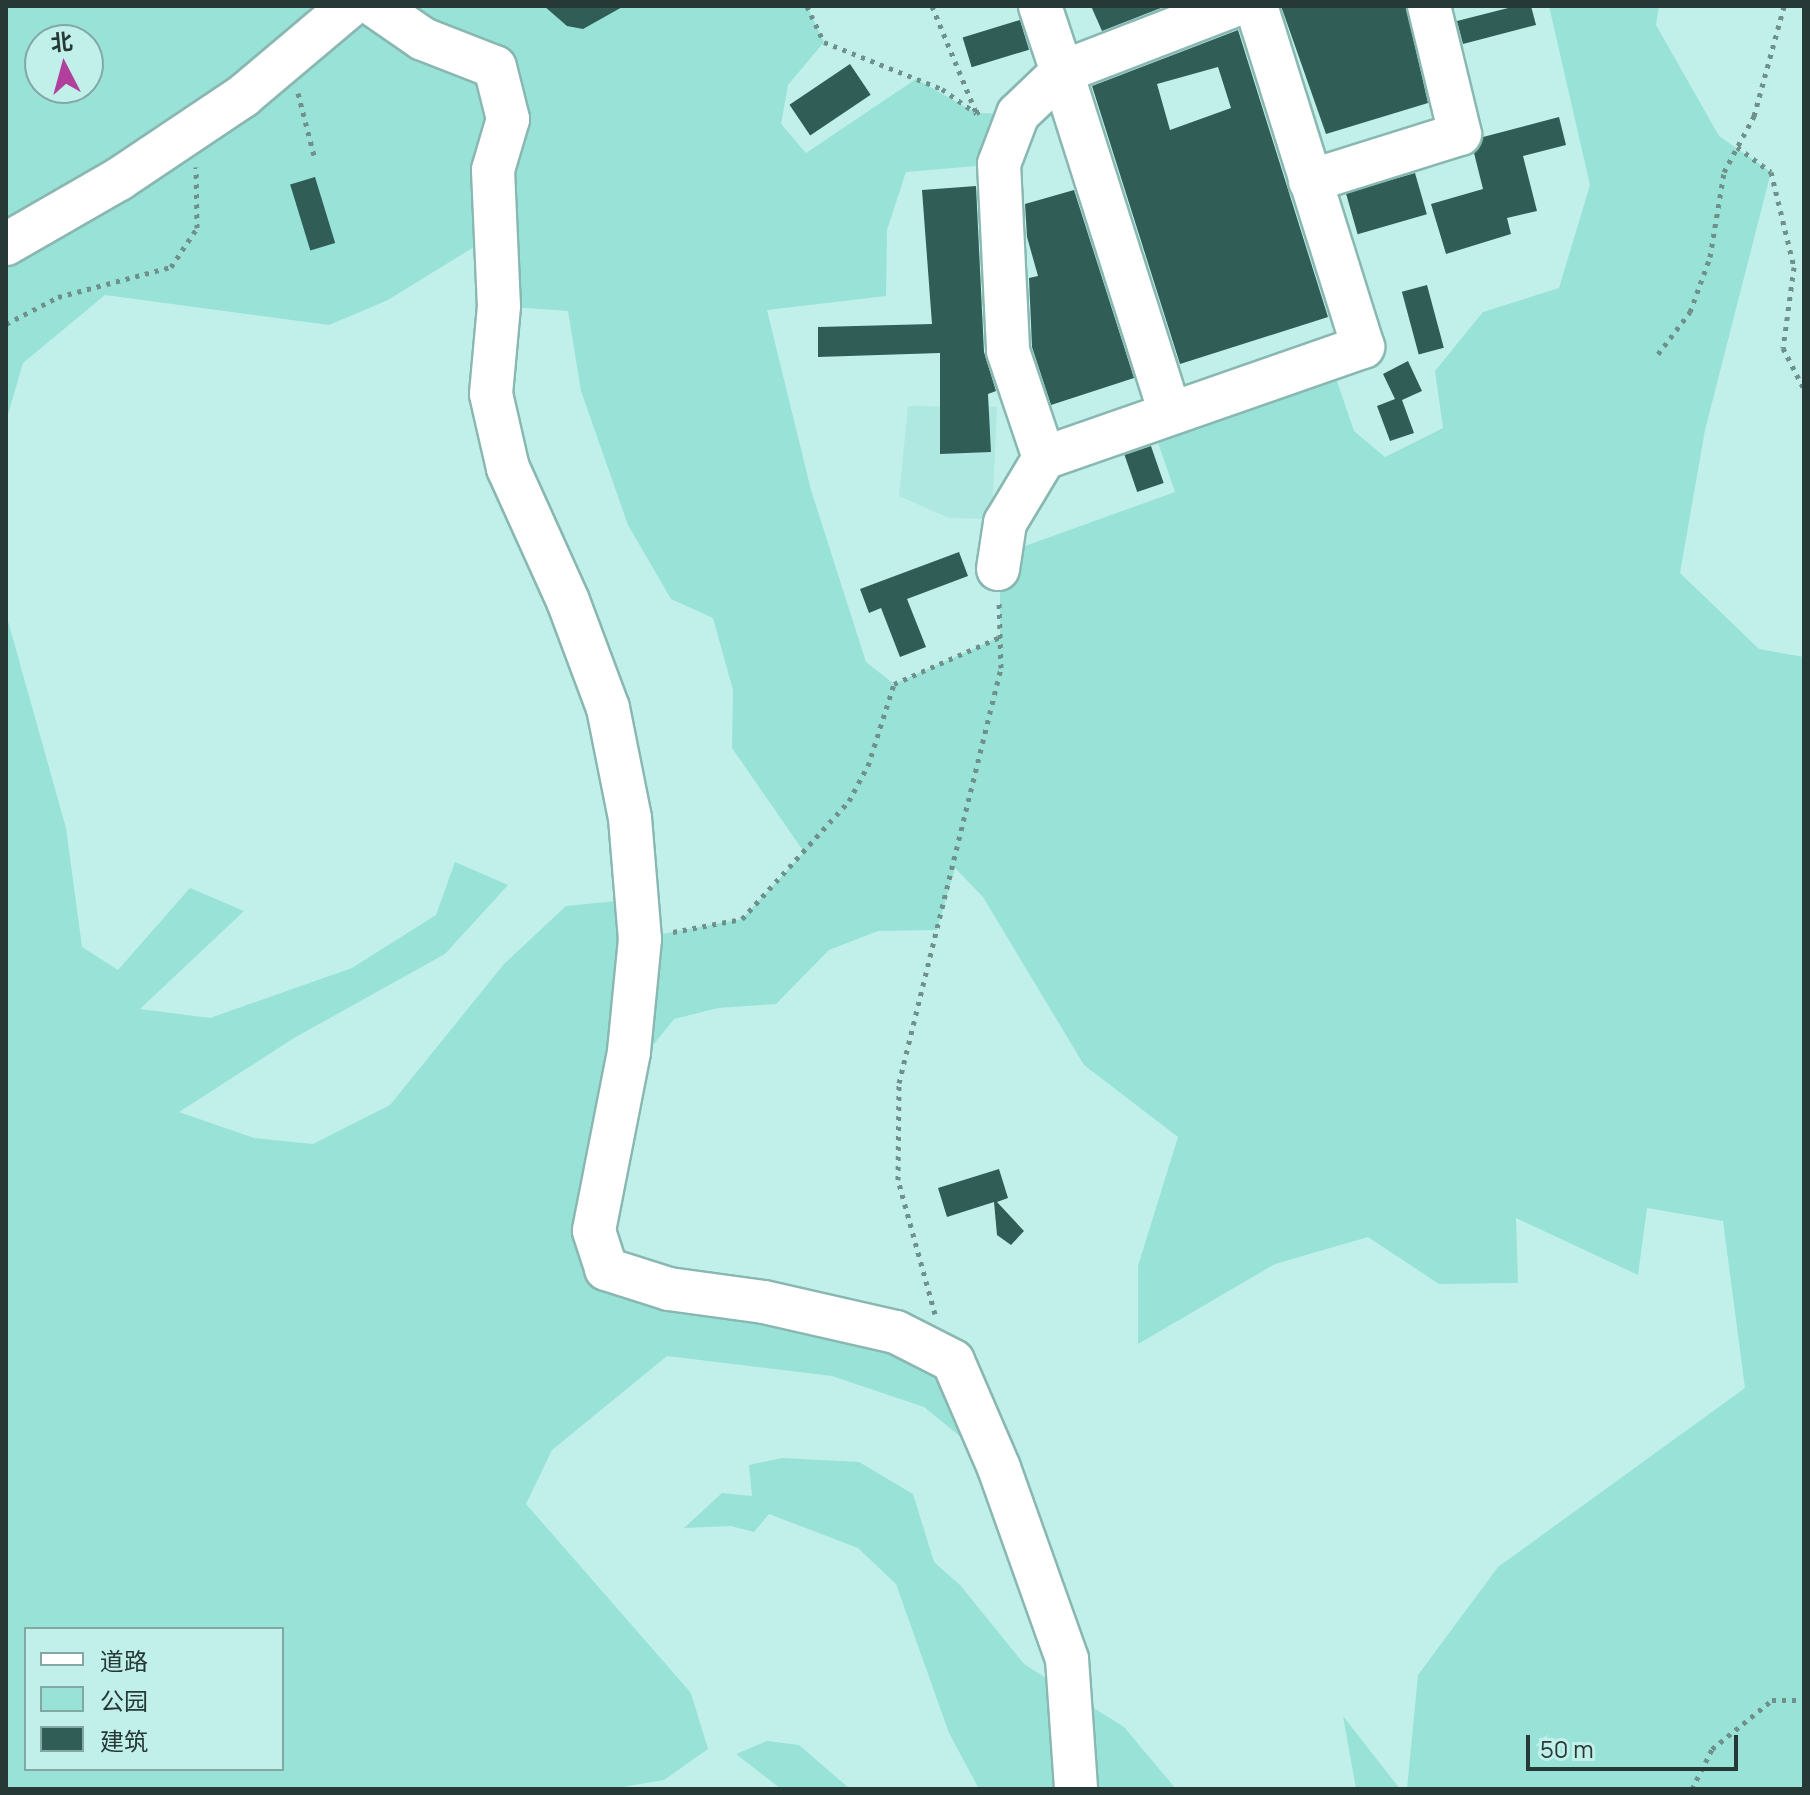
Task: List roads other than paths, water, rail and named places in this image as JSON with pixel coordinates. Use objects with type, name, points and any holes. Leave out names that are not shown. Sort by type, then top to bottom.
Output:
[{"type":"street","points":[[6,244],[194,129],[290,57],[350,6]]},
{"type":"street","points":[[375,6],[423,39],[495,67],[508,119],[493,170],[499,306],[491,394],[508,468],[568,601],[608,708],[630,818],[640,939],[629,1052],[594,1231],[606,1269],[669,1289],[764,1302],[896,1332],[953,1361],[999,1468],[1067,1659],[1076,1789]]},
{"type":"street","points":[[1040,6],[1170,413]]},
{"type":"street","points":[[1044,458],[1008,351],[999,164],[1018,114],[1062,72],[1233,6]]},
{"type":"street","points":[[998,569],[1005,523],[1044,458],[1363,347],[1256,6]]},
{"type":"street","points":[[1310,181],[1460,134],[1429,6]]}]
